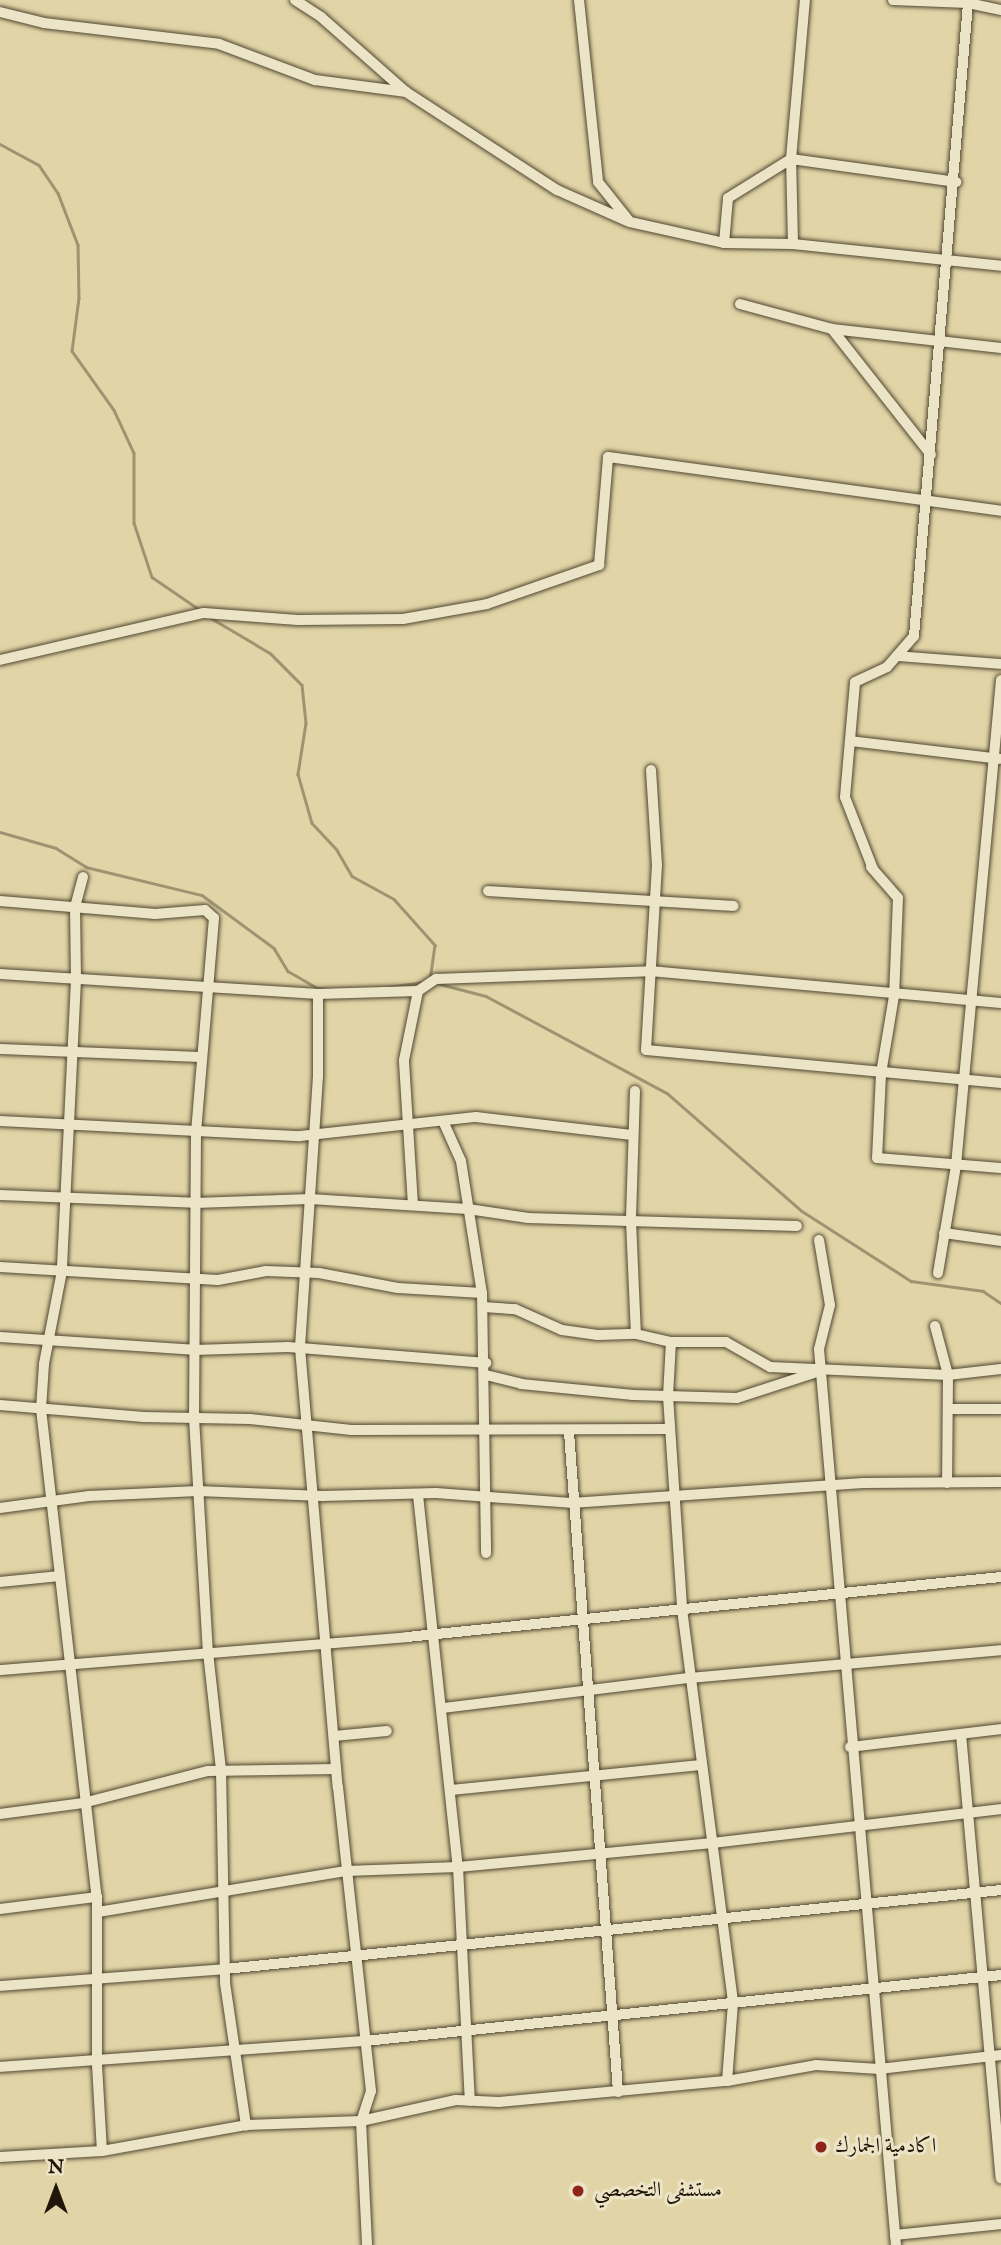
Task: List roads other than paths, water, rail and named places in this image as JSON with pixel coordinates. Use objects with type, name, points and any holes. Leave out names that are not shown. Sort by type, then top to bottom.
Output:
[{"type":"street","points":[[295,0],[321,17],[406,92],[557,190],[630,222],[724,243],[793,244],[945,264],[1001,267]]},
{"type":"street","points":[[579,0],[598,181],[630,222]]},
{"type":"street","points":[[793,244],[791,159],[805,0]]},
{"type":"street","points":[[892,0],[968,3],[1001,10]]},
{"type":"street","points":[[968,3],[956,182],[945,264],[929,503],[914,636],[887,667],[855,682],[845,797],[872,868],[898,898],[894,996],[881,1074],[877,1158],[1001,1168]]},
{"type":"street","points":[[0,12],[44,23],[219,44],[315,80],[406,92]]},
{"type":"street","points":[[724,243],[728,198],[791,159],[956,182]]},
{"type":"street","points":[[740,304],[832,329],[1001,348]]},
{"type":"street","points":[[832,329],[931,455]]},
{"type":"street","points":[[0,660],[204,613],[298,620],[403,619],[499,600],[599,565],[608,457],[1001,511]]},
{"type":"street","points":[[897,656],[1001,664]]},
{"type":"street","points":[[938,1273],[956,1165],[998,759],[1001,680]]},
{"type":"street","points":[[850,741],[998,759]]},
{"type":"street","points":[[651,770],[657,865],[646,1050],[881,1074],[1001,1083]]},
{"type":"street","points":[[83,877],[75,908],[76,980],[69,1055],[62,1270],[48,1342],[41,1409],[83,1803],[97,1897],[97,2059],[102,2151]]},
{"type":"street","points":[[488,891],[734,906]]},
{"type":"street","points":[[0,901],[155,914],[211,912],[215,930],[196,1131],[194,1418],[208,1652],[221,1769],[227,1892],[225,1969],[246,2125]]},
{"type":"street","points":[[0,974],[318,994],[418,991],[436,979],[650,971],[894,996],[1001,1003]]},
{"type":"street","points":[[412,1205],[404,1060],[418,991]]},
{"type":"street","points":[[318,994],[314,1136],[300,1348],[354,1956],[371,2091],[361,2121],[366,2245]]},
{"type":"street","points":[[0,1049],[69,1055],[201,1057]]},
{"type":"street","points":[[635,1091],[631,1221],[636,1334]]},
{"type":"street","points":[[0,1121],[68,1128],[314,1136],[476,1117],[632,1135]]},
{"type":"street","points":[[443,1121],[461,1161],[482,1293],[486,1363],[486,1553]]},
{"type":"street","points":[[0,1195],[195,1203],[310,1199],[468,1209],[528,1218],[797,1226]]},
{"type":"street","points":[[944,1233],[1001,1241]]},
{"type":"street","points":[[819,1240],[830,1305],[819,1349],[832,1487],[850,1747],[895,2240],[1001,2224]]},
{"type":"street","points":[[0,1267],[194,1278],[307,1272],[398,1288],[482,1293]]},
{"type":"street","points":[[483,1307],[516,1309],[562,1329],[636,1334],[671,1342],[726,1342],[770,1367],[948,1375],[1001,1369]]},
{"type":"street","points":[[936,1326],[948,1375],[947,1483]]},
{"type":"street","points":[[0,1337],[194,1350],[300,1348],[392,1359],[486,1363]]},
{"type":"street","points":[[671,1342],[668,1396],[682,1609],[733,2003],[727,2081]]},
{"type":"street","points":[[486,1375],[521,1384],[668,1396],[737,1398],[822,1370]]},
{"type":"street","points":[[0,1405],[306,1426],[486,1432],[670,1429]]},
{"type":"street","points":[[948,1409],[1001,1409]]},
{"type":"street","points":[[569,1432],[571,1503],[583,1619],[592,1777],[618,2092]]},
{"type":"street","points":[[0,1508],[52,1500],[198,1491],[314,1496],[487,1497],[571,1503],[674,1492],[832,1487],[863,1483],[1001,1482]]},
{"type":"street","points":[[418,1495],[458,1867],[470,2101]]},
{"type":"street","points":[[0,1583],[60,1576]]},
{"type":"street","points":[[0,1670],[435,1634],[1001,1577]]},
{"type":"street","points":[[443,1708],[586,1694],[689,1678],[1001,1650]]},
{"type":"street","points":[[850,1747],[1001,1730]]},
{"type":"street","points":[[334,1736],[387,1731]]},
{"type":"street","points":[[961,1734],[984,1977],[996,2055],[1001,2178]]},
{"type":"street","points":[[451,1790],[701,1765]]},
{"type":"street","points":[[0,1814],[83,1803],[221,1769],[337,1769]]},
{"type":"street","points":[[97,1912],[346,1871],[458,1867],[598,1854],[1001,1809]]},
{"type":"street","points":[[0,1986],[225,1969],[721,1920],[865,1900],[1001,1890]]},
{"type":"street","points":[[0,1909],[97,1897]]},
{"type":"street","points":[[0,2067],[97,2059],[235,2053],[1001,1975]]},
{"type":"street","points":[[0,2157],[102,2151],[246,2125],[361,2121],[470,2101],[618,2092],[727,2081],[816,2066],[879,2069],[996,2055]]},
{"type":"waterway","points":[[0,144],[39,165],[58,193],[78,245],[79,298],[72,351],[114,410],[134,453],[134,523],[152,577],[200,610]]},
{"type":"waterway","points":[[211,618],[270,653],[302,685],[306,723],[298,774],[312,823],[337,850],[352,876],[394,899],[435,945],[430,979]]},
{"type":"waterway","points":[[0,832],[56,848],[86,867],[202,895],[274,948],[288,971],[317,988],[329,989]]},
{"type":"waterway","points":[[388,987],[423,982]]},
{"type":"waterway","points":[[440,984],[486,996],[667,1093],[802,1211],[911,1281],[983,1291],[1001,1303]]},
{"type":"place","name":"اكادمية الجمارك","points":[[821,2147]]},
{"type":"place","name":"مستشفى التخصصي","points":[[578,2191]]}]
